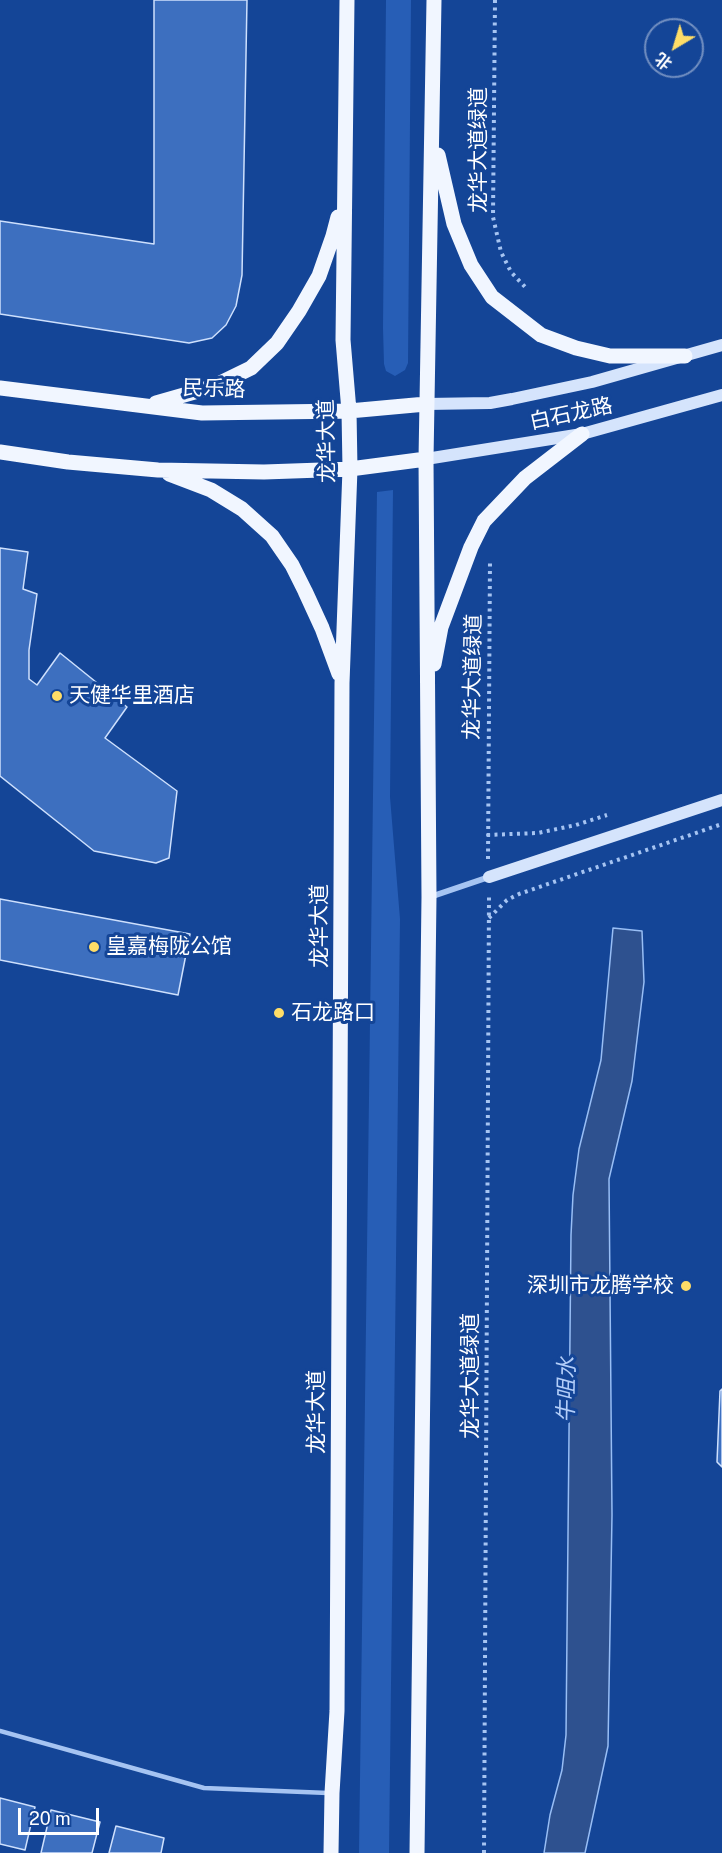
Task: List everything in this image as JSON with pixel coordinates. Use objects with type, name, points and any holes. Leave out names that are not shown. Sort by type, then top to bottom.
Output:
[{"type":"main road","name":"龙华大道","points":[[332,1853],[332,1793],[337,1711],[342,683],[350,469],[349,411],[343,340],[347,0]]},
{"type":"main road","points":[[417,1853],[429,897],[426,404],[434,0]]},
{"type":"main road","points":[[433,131],[454,224],[471,265],[492,297],[541,335],[576,348],[610,356],[685,356]]},
{"type":"main road","points":[[150,405],[212,387],[251,368],[277,343],[299,311],[318,276],[333,236],[344,188]]},
{"type":"main road","name":"白石龙路","points":[[426,404],[490,403],[512,399],[592,382],[722,345]]},
{"type":"main road","name":"民乐路","points":[[0,388],[202,413],[349,411],[426,404]]},
{"type":"main road","name":"白石龙路","points":[[426,459],[582,434],[722,395]]},
{"type":"main road","points":[[427,703],[441,627],[467,556],[484,521],[525,478],[582,434]]},
{"type":"main road","points":[[0,452],[68,462],[158,470],[264,472],[350,469],[426,459]]},
{"type":"main road","points":[[158,470],[211,490],[242,509],[272,536],[292,565],[305,591],[322,628],[342,683]]},
{"type":"main road","points":[[489,877],[722,800]]},
{"type":"street","points":[[429,897],[489,877]]},
{"type":"lane","points":[[0,1731],[204,1788],[332,1793]]},
{"type":"path","name":"龙华大道绿道","points":[[495,0],[493,217],[501,252],[511,272],[527,290]]},
{"type":"path","name":"龙华大道绿道","points":[[487,845],[491,551]]},
{"type":"path","points":[[487,835],[538,833],[576,825],[610,814]]},
{"type":"path","points":[[489,918],[507,900],[519,894],[722,824]]},
{"type":"path","name":"龙华大道绿道","points":[[484,1853],[489,899]]},
{"type":"shaded area","points":[[386,0],[411,0],[408,363],[405,370],[395,376],[386,371],[384,364],[383,328]]},
{"type":"shaded area","points":[[393,490],[390,797],[400,919],[389,1853],[359,1853],[377,492]]},
{"type":"shaded area","points":[[613,928],[642,931],[644,982],[632,1081],[609,1179],[612,1515],[608,1746],[585,1853],[544,1853],[550,1815],[562,1770],[566,1735],[573,1195],[579,1149],[601,1060]]},
{"type":"building","points":[[154,0],[247,0],[242,275],[236,306],[226,325],[212,338],[189,343],[0,314],[0,221],[154,244]]},
{"type":"building","name":"天健华里酒店","points":[[0,548],[28,552],[23,589],[37,594],[29,650],[29,679],[37,685],[60,653],[127,707],[105,738],[177,791],[169,858],[156,863],[94,851],[0,776]]},
{"type":"building","name":"皇嘉梅陇公馆","points":[[0,899],[190,934],[178,995],[0,960]]},
{"type":"building","points":[[722,1389],[722,1467],[717,1462],[720,1391]]},
{"type":"building","points":[[0,1798],[35,1807],[25,1850],[0,1844]]},
{"type":"building","points":[[51,1810],[100,1822],[92,1853],[41,1853]]},
{"type":"building","points":[[116,1826],[164,1838],[161,1853],[109,1853]]},
{"type":"place","name":"天健华里酒店","points":[[57,696]]},
{"type":"place","name":"皇嘉梅陇公馆","points":[[94,947]]},
{"type":"place","name":"石龙路口","points":[[279,1013]]},
{"type":"place","name":"深圳市龙腾学校","points":[[686,1286]]},
{"type":"water label","name":"牛咀水","points":[[567,1390]]}]
